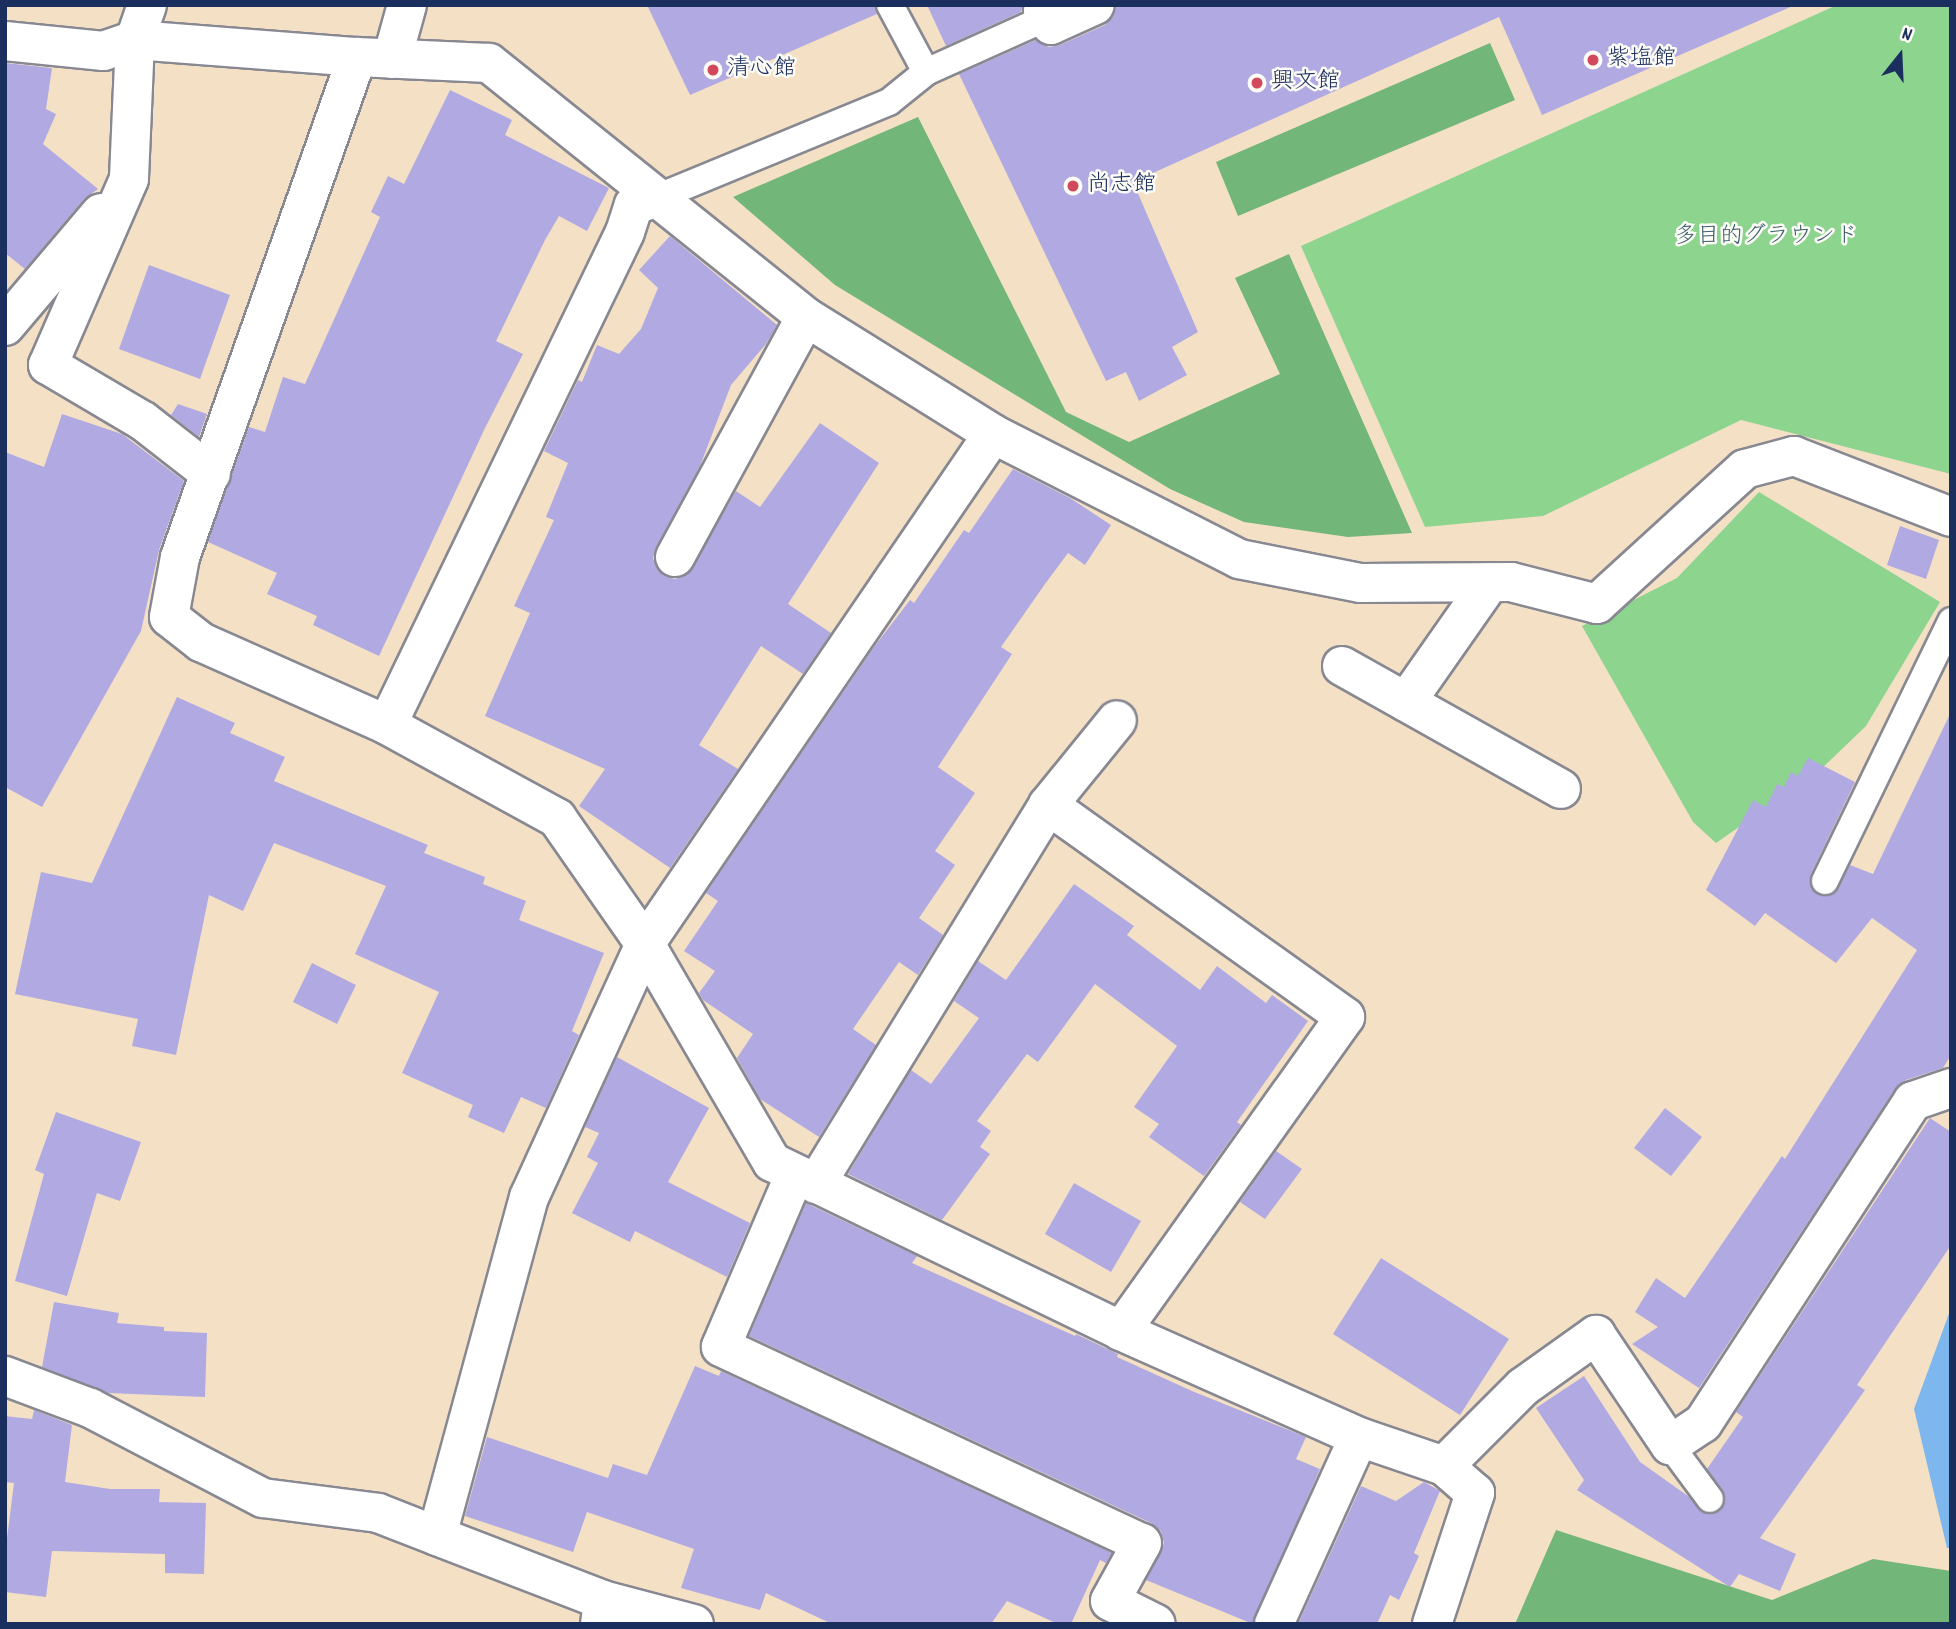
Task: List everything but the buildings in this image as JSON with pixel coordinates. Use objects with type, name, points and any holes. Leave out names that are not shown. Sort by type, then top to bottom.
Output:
[{"type":"street","points":[[407,5],[374,58],[211,474],[180,557],[169,617],[201,642],[387,725],[557,818],[645,944],[772,1162],[1121,1331],[1359,1437],[1444,1466],[1475,1493],[1432,1624]]},
{"type":"street","points":[[1058,9],[1051,26],[1095,5]]},
{"type":"street","points":[[141,22],[129,179],[48,365],[142,421],[211,474]]},
{"type":"street","points":[[5,41],[103,51],[141,22],[374,58],[489,63],[806,317],[993,435],[1239,559],[1360,583],[1511,582],[1597,604],[1745,470],[1794,456],[1951,517]]},
{"type":"street","points":[[5,326],[129,179]]},
{"type":"street","points":[[387,725],[625,232],[634,205],[656,198]]},
{"type":"street","points":[[675,556],[806,317]]},
{"type":"street","points":[[437,1536],[530,1197],[645,944],[993,435]]},
{"type":"street","points":[[1406,702],[1489,582]]},
{"type":"street","points":[[1342,666],[1560,789]]},
{"type":"street","points":[[1116,720],[1048,805],[806,1179],[721,1347],[1142,1543],[1111,1601],[1156,1624]]},
{"type":"street","points":[[1048,805],[1345,1017],[1121,1331]]},
{"type":"street","points":[[1444,1466],[1523,1387],[1596,1335],[1670,1445],[1703,1423],[1913,1101],[1951,1088]]},
{"type":"street","points":[[5,1376],[90,1408],[263,1498],[378,1513],[437,1536],[602,1612],[694,1624]]},
{"type":"street","points":[[1274,1624],[1359,1437]]},
{"type":"lane","points":[[890,5],[926,72]]},
{"type":"lane","points":[[656,198],[889,102],[926,72],[1058,9]]},
{"type":"lane","points":[[1825,881],[1951,621]]},
{"type":"lane","points":[[1670,1445],[1710,1499]]},
{"type":"green space","name":"多目的グラウンド","points":[[1837,5],[1951,5],[1951,474],[1741,420],[1543,516],[1425,527],[1301,246]]},
{"type":"green space","points":[[1490,43],[1515,100],[1238,216],[1216,162]]},
{"type":"green space","points":[[918,117],[1066,412],[1129,442],[1280,374],[1235,278],[1289,254],[1412,533],[1348,537],[1244,522],[1170,489],[835,285],[733,197]]},
{"type":"green space","points":[[1759,492],[1940,602],[1866,726],[1818,772],[1716,843],[1693,822],[1582,626],[1677,578]]},
{"type":"green space","points":[[1556,1530],[1772,1600],[1873,1559],[1951,1571],[1951,1624],[1515,1624]]},
{"type":"water","points":[[1951,1308],[1951,1548],[1947,1548],[1914,1409]]},
{"type":"place","name":"紫塩館","points":[[1593,60]]},
{"type":"place","name":"清心館","points":[[713,70]]},
{"type":"place","name":"興文館","points":[[1257,83]]},
{"type":"place","name":"尚志館","points":[[1073,186]]}]
